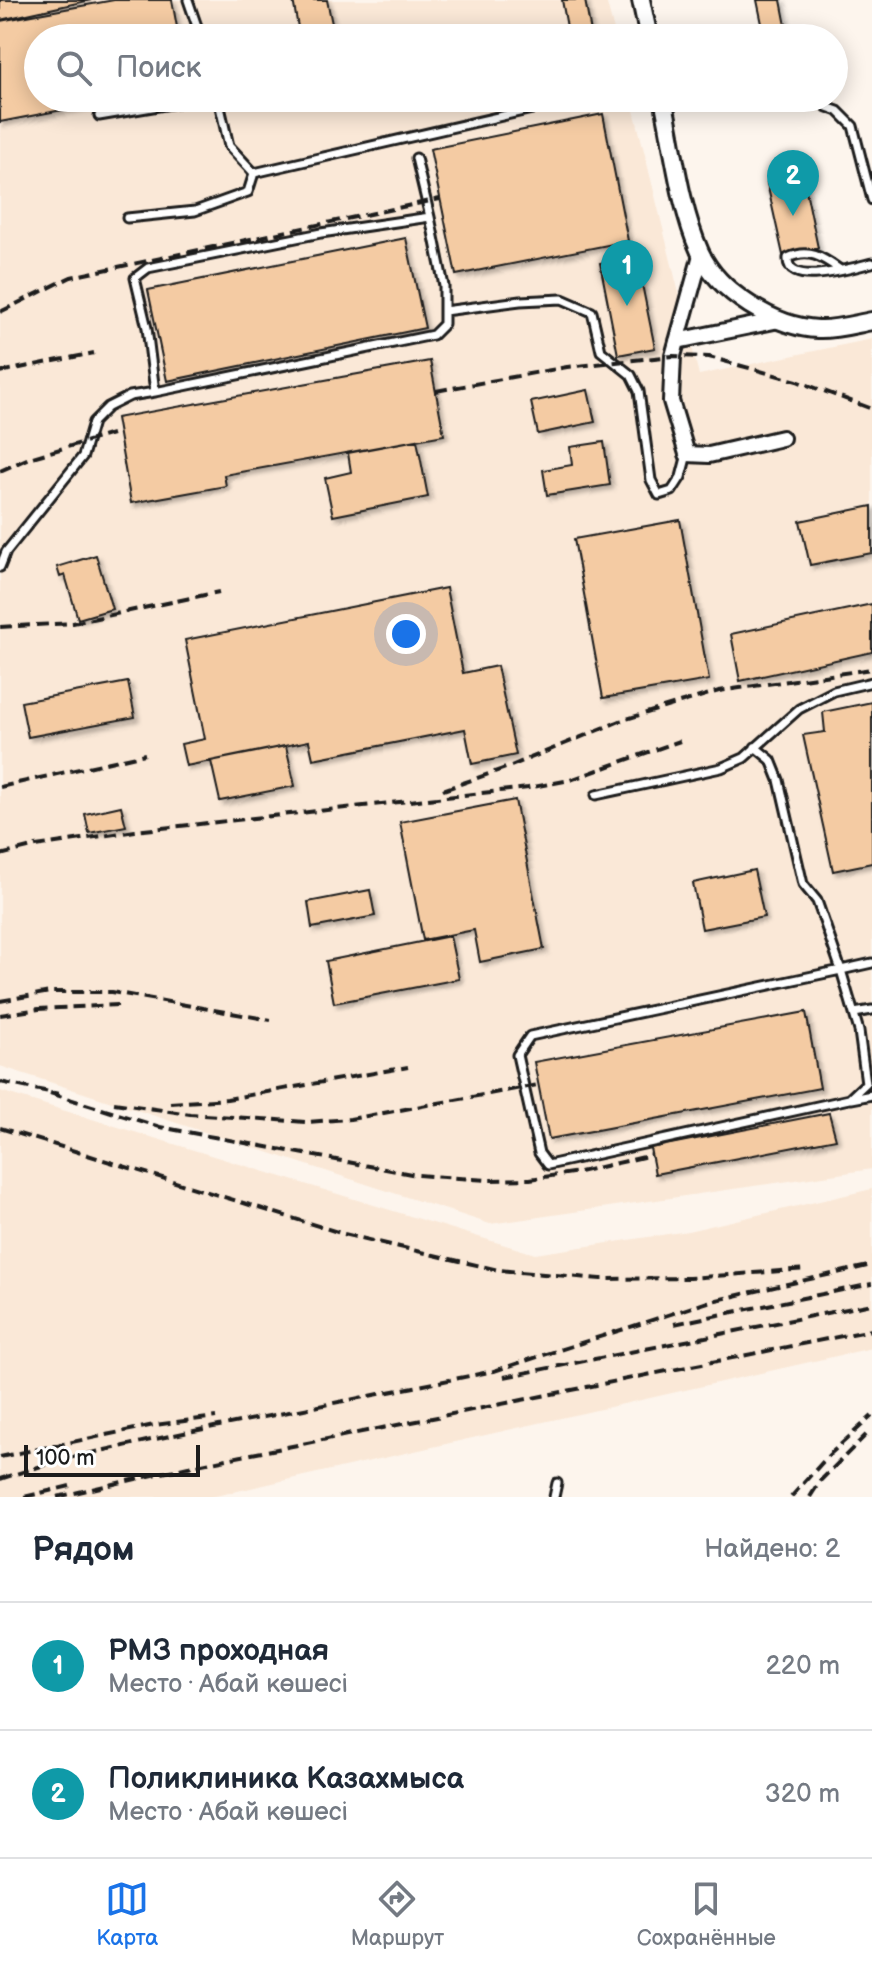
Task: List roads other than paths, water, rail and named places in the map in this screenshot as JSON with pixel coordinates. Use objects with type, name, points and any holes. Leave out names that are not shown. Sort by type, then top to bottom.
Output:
[{"type":"street","points":[[641,0],[646,24]]},
{"type":"street","points":[[651,0],[656,24]]},
{"type":"street","points":[[666,112],[691,227],[701,255],[726,286],[751,306],[779,320],[818,329],[872,321]]},
{"type":"street","points":[[675,112],[703,241],[729,279],[776,310],[816,320],[840,319],[872,312]]},
{"type":"street","points":[[701,255],[673,356],[671,401],[687,454],[709,455],[782,438]]},
{"type":"street","points":[[677,341],[779,320]]},
{"type":"lane","points":[[188,0],[196,24]]},
{"type":"lane","points":[[99,116],[123,112]]},
{"type":"lane","points":[[221,112],[229,146],[254,173]]},
{"type":"lane","points":[[254,173],[519,112]]},
{"type":"lane","points":[[839,112],[853,126],[872,200]]},
{"type":"lane","points":[[0,567],[6,552],[83,456],[93,422],[108,407],[130,396],[433,335],[444,324],[444,286],[416,158]]},
{"type":"lane","points":[[127,218],[195,211],[248,192],[254,173]]},
{"type":"lane","points":[[155,392],[147,328],[135,278],[148,268],[321,233],[430,217]]},
{"type":"lane","points":[[839,269],[818,254],[788,258],[787,265],[799,275],[839,269],[872,263]]},
{"type":"lane","points":[[444,311],[562,299],[592,312],[601,351],[631,375],[639,391],[651,480],[659,495],[672,491],[681,477],[687,454]]},
{"type":"lane","points":[[596,795],[721,768],[744,758],[799,709],[834,691],[872,682]]},
{"type":"lane","points":[[755,747],[771,760],[779,780],[803,884],[817,901],[854,1013],[866,1083],[849,1099]]},
{"type":"lane","points":[[872,963],[530,1036],[517,1055],[539,1153],[548,1165],[872,1095]]},
{"type":"lane","points":[[854,1013],[872,1010]]},
{"type":"lane","points":[[554,1497],[557,1483]]},
{"type":"railway","points":[[0,312],[71,277],[440,199]]},
{"type":"railway","points":[[0,372],[94,353]]},
{"type":"railway","points":[[436,391],[567,367],[673,356],[709,357],[797,381],[872,409]]},
{"type":"railway","points":[[0,471],[29,458],[112,434]]},
{"type":"railway","points":[[0,627],[73,623],[219,592]]},
{"type":"railway","points":[[443,790],[620,721],[719,691],[872,669]]},
{"type":"railway","points":[[0,855],[36,846],[135,831],[528,788],[570,780],[680,741]]},
{"type":"railway","points":[[0,787],[145,754]]},
{"type":"railway","points":[[0,1001],[50,992],[112,992],[271,1020]]},
{"type":"railway","points":[[0,1015],[39,1009],[118,1005]]},
{"type":"railway","points":[[170,1103],[227,1099],[408,1067]]},
{"type":"railway","points":[[0,1082],[59,1094]]},
{"type":"railway","points":[[114,1103],[190,1114],[306,1122],[350,1119],[538,1085]]},
{"type":"railway","points":[[50,1093],[160,1127],[417,1175],[487,1180],[530,1179],[579,1172],[652,1155]]},
{"type":"railway","points":[[0,1128],[344,1234],[498,1270],[601,1279],[689,1278],[807,1269]]},
{"type":"railway","points":[[0,1479],[64,1459],[494,1371],[708,1302],[872,1265]]},
{"type":"railway","points":[[674,1324],[872,1284]]},
{"type":"railway","points":[[504,1377],[872,1304]]},
{"type":"railway","points":[[57,1497],[197,1465],[872,1330]]},
{"type":"railway","points":[[791,1497],[829,1455],[872,1416]]},
{"type":"railway","points":[[0,1457],[154,1425],[216,1417]]},
{"type":"railway","points":[[810,1497],[820,1481],[869,1432]]},
{"type":"railway","points":[[24,1497],[70,1486]]},
{"type":"place","name":"Поликлиника Казахмыса","points":[[793,216]]},
{"type":"place","name":"РМЗ проходная","points":[[627,306]]}]
